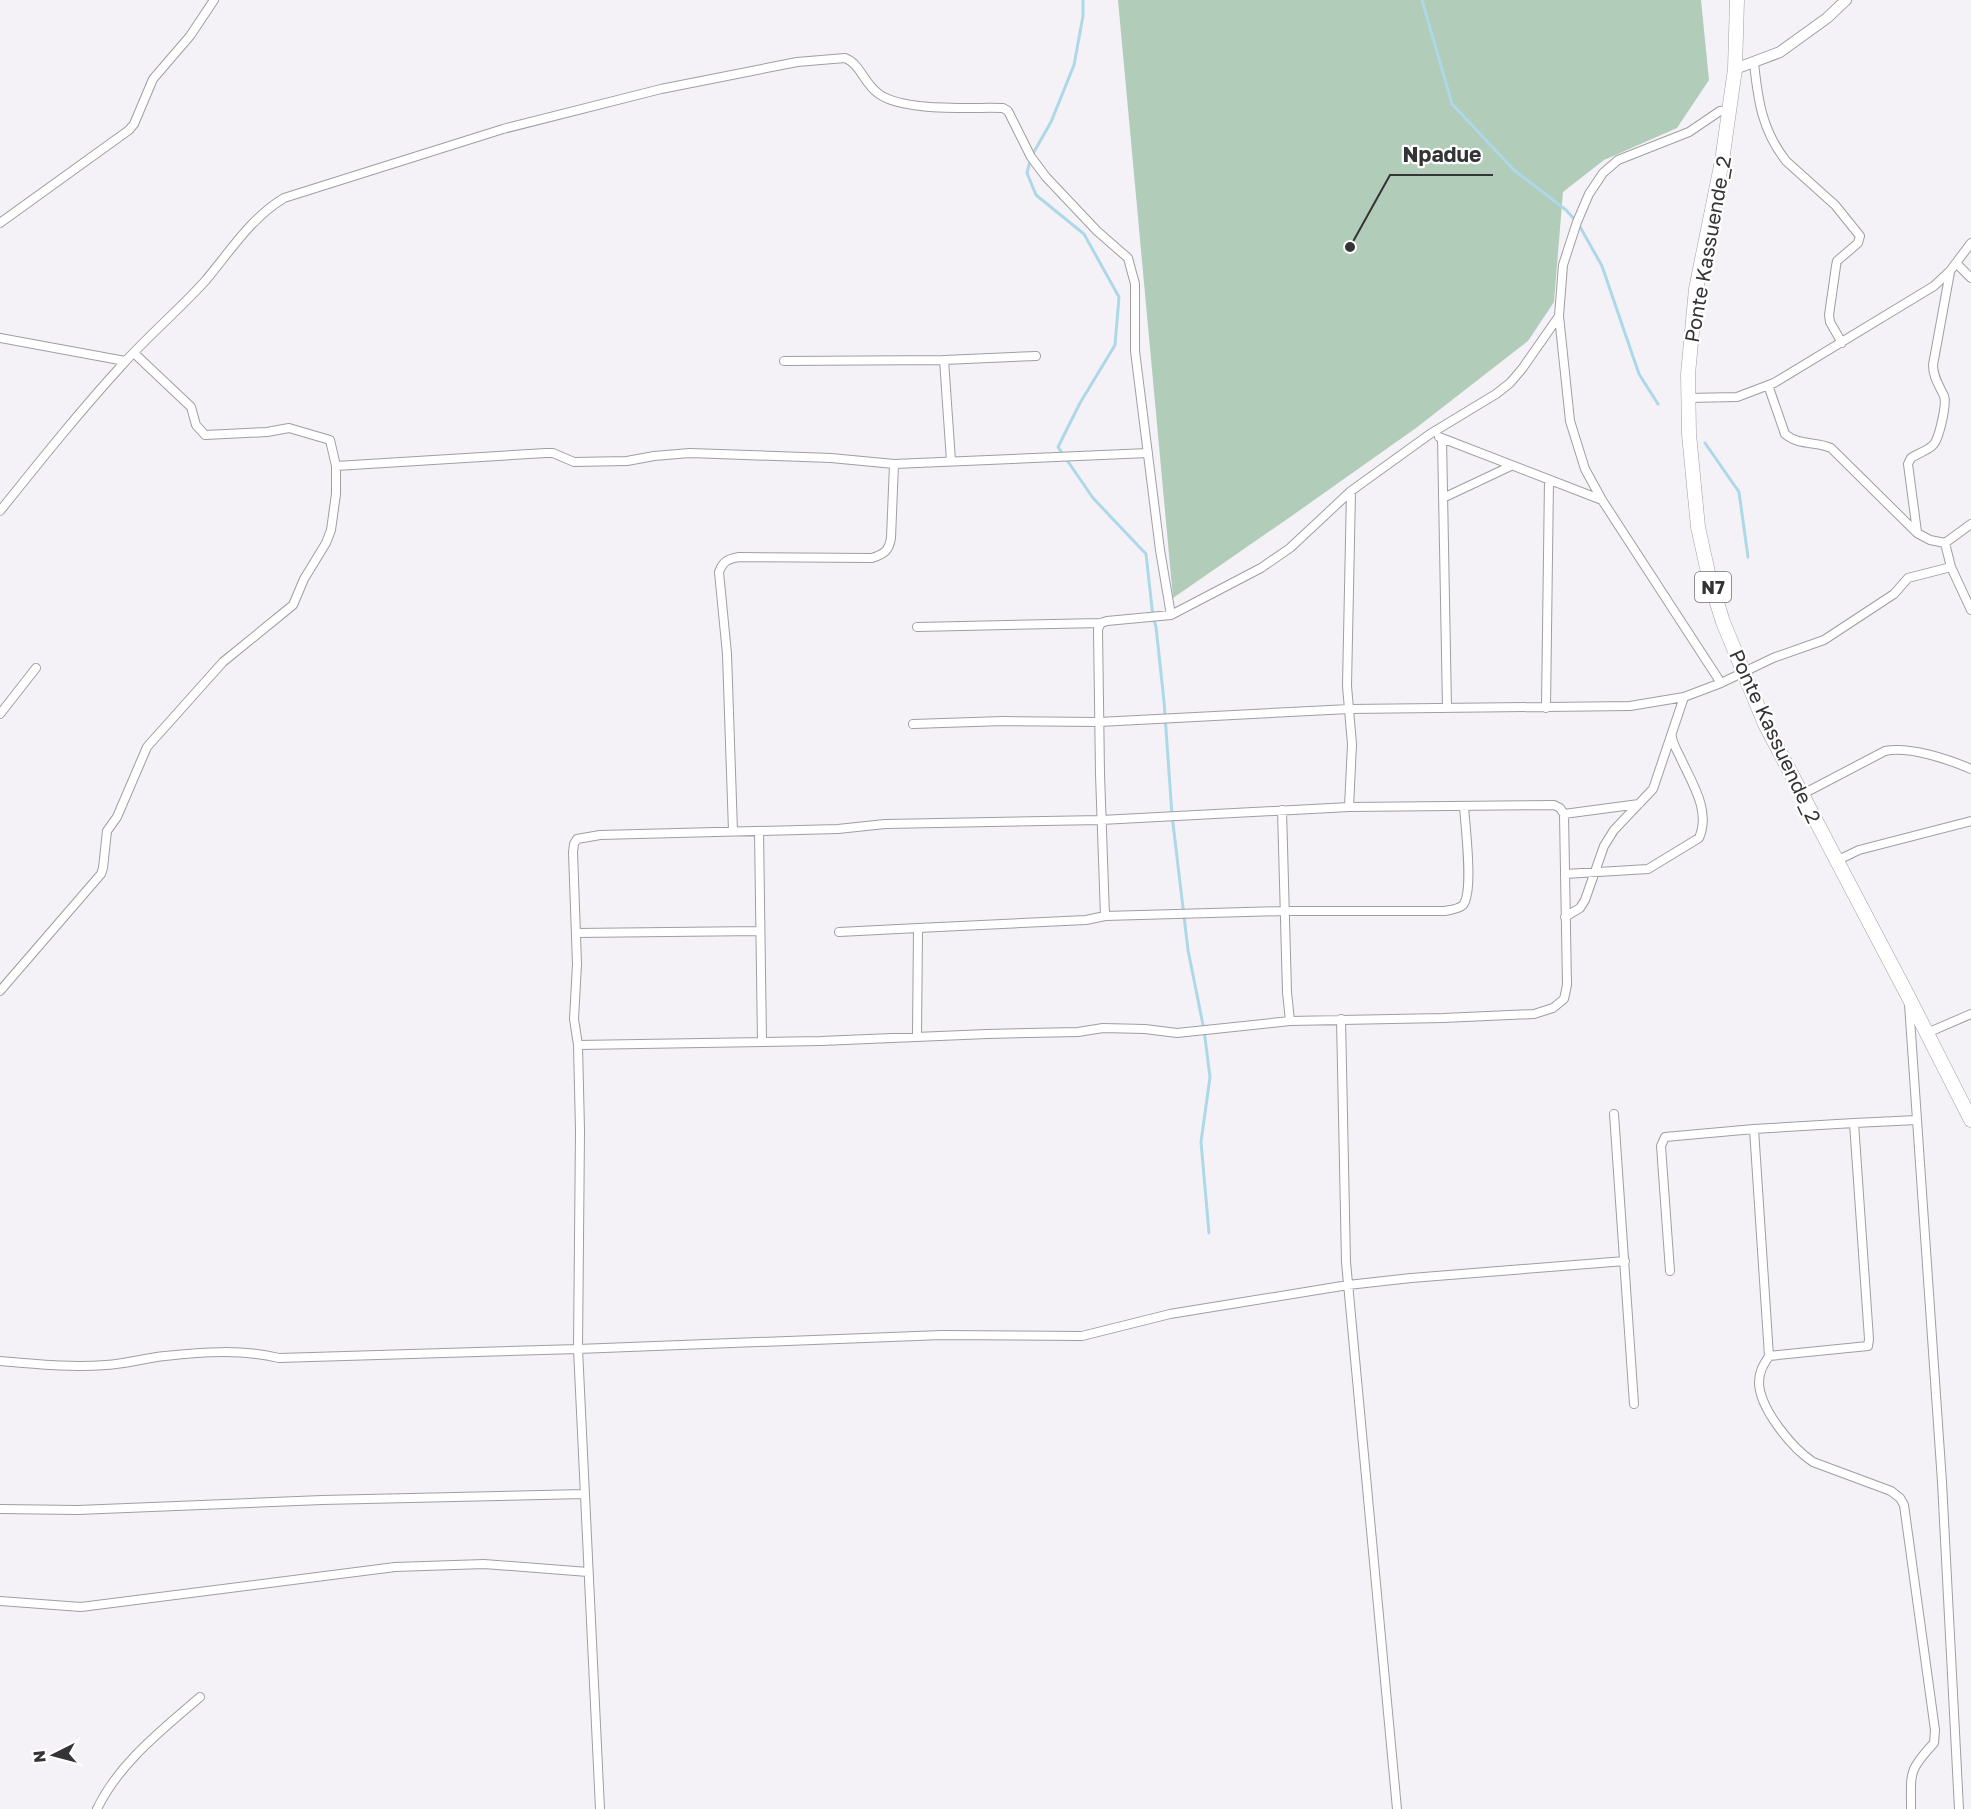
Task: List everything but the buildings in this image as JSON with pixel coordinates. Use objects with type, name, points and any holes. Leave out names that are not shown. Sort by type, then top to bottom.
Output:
[{"type":"highway","name":"Ponte Kassuende_2","points":[[1737,0],[1735,69],[1730,110],[1696,289],[1692,323],[1688,398],[1689,434],[1698,527],[1709,577],[1724,622],[1765,724],[1927,1033],[1966,1097],[1971,1120]]},
{"type":"street","points":[[0,223],[129,130],[134,124],[153,79],[190,36],[214,0]]},
{"type":"street","points":[[1735,69],[1773,56],[1789,47],[1827,18],[1846,0]]},
{"type":"street","points":[[0,511],[80,413],[126,361],[206,280],[253,221],[267,208],[284,198],[483,134],[650,92],[797,62],[845,57],[858,66],[865,81],[880,95],[898,102],[916,105],[1003,108],[1008,111],[1031,157],[1046,177],[1097,231],[1128,258],[1135,284],[1135,351],[1160,550],[1171,615]]},
{"type":"street","points":[[1755,63],[1760,111],[1779,153],[1835,205],[1860,236],[1858,243],[1837,261],[1836,266],[1829,315],[1830,322],[1842,343]]},
{"type":"street","points":[[1721,683],[1602,500],[1585,469],[1570,422],[1559,316],[1563,265],[1588,194],[1603,173],[1618,160],[1689,132],[1720,111],[1730,110]]},
{"type":"street","points":[[1688,398],[1737,397],[1774,384],[1934,286],[1950,271],[1971,243]]},
{"type":"street","points":[[1956,263],[1971,278]]},
{"type":"street","points":[[1917,533],[1908,464],[1911,458],[1934,444],[1945,406],[1933,374],[1933,365],[1950,271]]},
{"type":"street","points":[[917,627],[1101,623],[1171,615],[1261,568],[1290,548],[1351,491],[1430,434],[1496,394],[1522,369],[1559,316]]},
{"type":"street","points":[[0,338],[126,361]]},
{"type":"street","points":[[0,991],[101,873],[107,831],[117,817],[147,747],[223,662],[293,605],[304,579],[326,543],[331,530],[336,494],[336,466],[330,440],[294,428],[267,432],[205,435],[196,425],[190,407],[135,354]]},
{"type":"street","points":[[784,362],[944,360],[1036,356]]},
{"type":"street","points":[[944,360],[951,461]]},
{"type":"street","points":[[1768,385],[1785,434],[1813,446],[1826,445],[1831,448],[1917,533],[1930,540],[1945,543],[1971,524]]},
{"type":"street","points":[[1430,434],[1602,500]]},
{"type":"street","points":[[1442,438],[1448,708]]},
{"type":"street","points":[[336,466],[546,453],[553,453],[574,462],[627,461],[690,453],[831,458],[894,464],[1148,453]]},
{"type":"street","points":[[733,831],[727,654],[719,572],[722,564],[728,559],[739,556],[872,558],[883,555],[889,548],[891,538],[894,464]]},
{"type":"street","points":[[1443,498],[1511,466]]},
{"type":"street","points":[[1546,708],[1550,480]]},
{"type":"street","points":[[1349,807],[1352,744],[1347,620],[1351,491]]},
{"type":"street","points":[[1945,543],[1951,567],[1971,610]]},
{"type":"street","points":[[913,724],[1099,722],[1349,709],[1630,706],[1684,697],[1743,674],[1773,658],[1824,640],[1894,594],[1908,578],[1951,567]]},
{"type":"street","points":[[1101,623],[1098,629],[1099,722],[1105,916]]},
{"type":"street","points":[[0,714],[36,668]]},
{"type":"street","points":[[1565,917],[1580,908],[1587,895],[1604,846],[1614,830],[1653,789],[1684,697]]},
{"type":"street","points":[[1564,874],[1648,869],[1699,838],[1702,832],[1703,813],[1698,795],[1672,735]]},
{"type":"street","points":[[1801,795],[1885,751],[1896,748],[1910,750],[1971,769]]},
{"type":"street","points":[[1564,814],[1640,804]]},
{"type":"street","points":[[578,1045],[1078,1032],[1103,1028],[1177,1033],[1290,1021],[1534,1014],[1553,1008],[1564,999],[1567,985],[1564,814],[1554,805],[1349,807],[1101,820],[885,824],[838,829],[600,835],[577,839],[573,852],[577,964],[574,1019],[578,1045],[580,1130],[578,1349],[600,1809]]},
{"type":"street","points":[[839,932],[1086,920],[1105,916],[1285,911],[1445,911],[1462,905],[1467,895],[1469,882],[1464,806]]},
{"type":"street","points":[[1282,810],[1290,1021]]},
{"type":"street","points":[[1836,861],[1858,850],[1971,821]]},
{"type":"street","points":[[759,831],[762,1042]]},
{"type":"street","points":[[917,1037],[918,928]]},
{"type":"street","points":[[576,933],[760,931]]},
{"type":"street","points":[[1908,996],[1942,1482],[1959,1809]]},
{"type":"street","points":[[1927,1033],[1971,1014]]},
{"type":"street","points":[[1341,1019],[1348,1285],[1397,1809]]},
{"type":"street","points":[[1614,1114],[1634,1404]]},
{"type":"street","points":[[1670,1271],[1661,1146],[1665,1137],[1754,1129],[1917,1120]]},
{"type":"street","points":[[1769,1356],[1868,1346],[1854,1123]]},
{"type":"street","points":[[1754,1129],[1769,1356],[1760,1370],[1759,1384],[1762,1398],[1771,1416],[1794,1447],[1813,1462],[1891,1491],[1900,1498],[1904,1505],[1935,1730],[1934,1743],[1918,1760],[1911,1772],[1911,1809]]},
{"type":"street","points":[[0,1361],[53,1365],[105,1365],[165,1356],[237,1352],[279,1358],[942,1335],[1082,1336],[1170,1314],[1348,1285],[1625,1261]]},
{"type":"street","points":[[0,1509],[78,1510],[322,1500],[585,1494]]},
{"type":"street","points":[[0,1601],[81,1606],[395,1567],[484,1564],[588,1572]]},
{"type":"street","points":[[97,1809],[124,1769],[146,1744],[200,1697]]},
{"type":"green space","points":[[1118,0],[1701,0],[1709,80],[1677,128],[1604,160],[1563,192],[1554,302],[1528,341],[1416,428],[1173,598]]},
{"type":"waterway","points":[[1083,0],[1083,16],[1074,65],[1051,122],[1031,157],[1027,173],[1036,195],[1084,234],[1119,297],[1115,345],[1080,403],[1058,447],[1093,498],[1146,554],[1164,701],[1172,815],[1188,950],[1204,1030],[1210,1077],[1201,1142],[1209,1233]]},
{"type":"waterway","points":[[1422,0],[1452,104],[1514,170],[1566,210],[1575,220]]},
{"type":"waterway","points":[[1579,225],[1602,266],[1639,374],[1658,404]]},
{"type":"waterway","points":[[1705,443],[1739,492],[1748,557]]},
{"type":"place","name":"Npadue","points":[[1350,247]]}]
